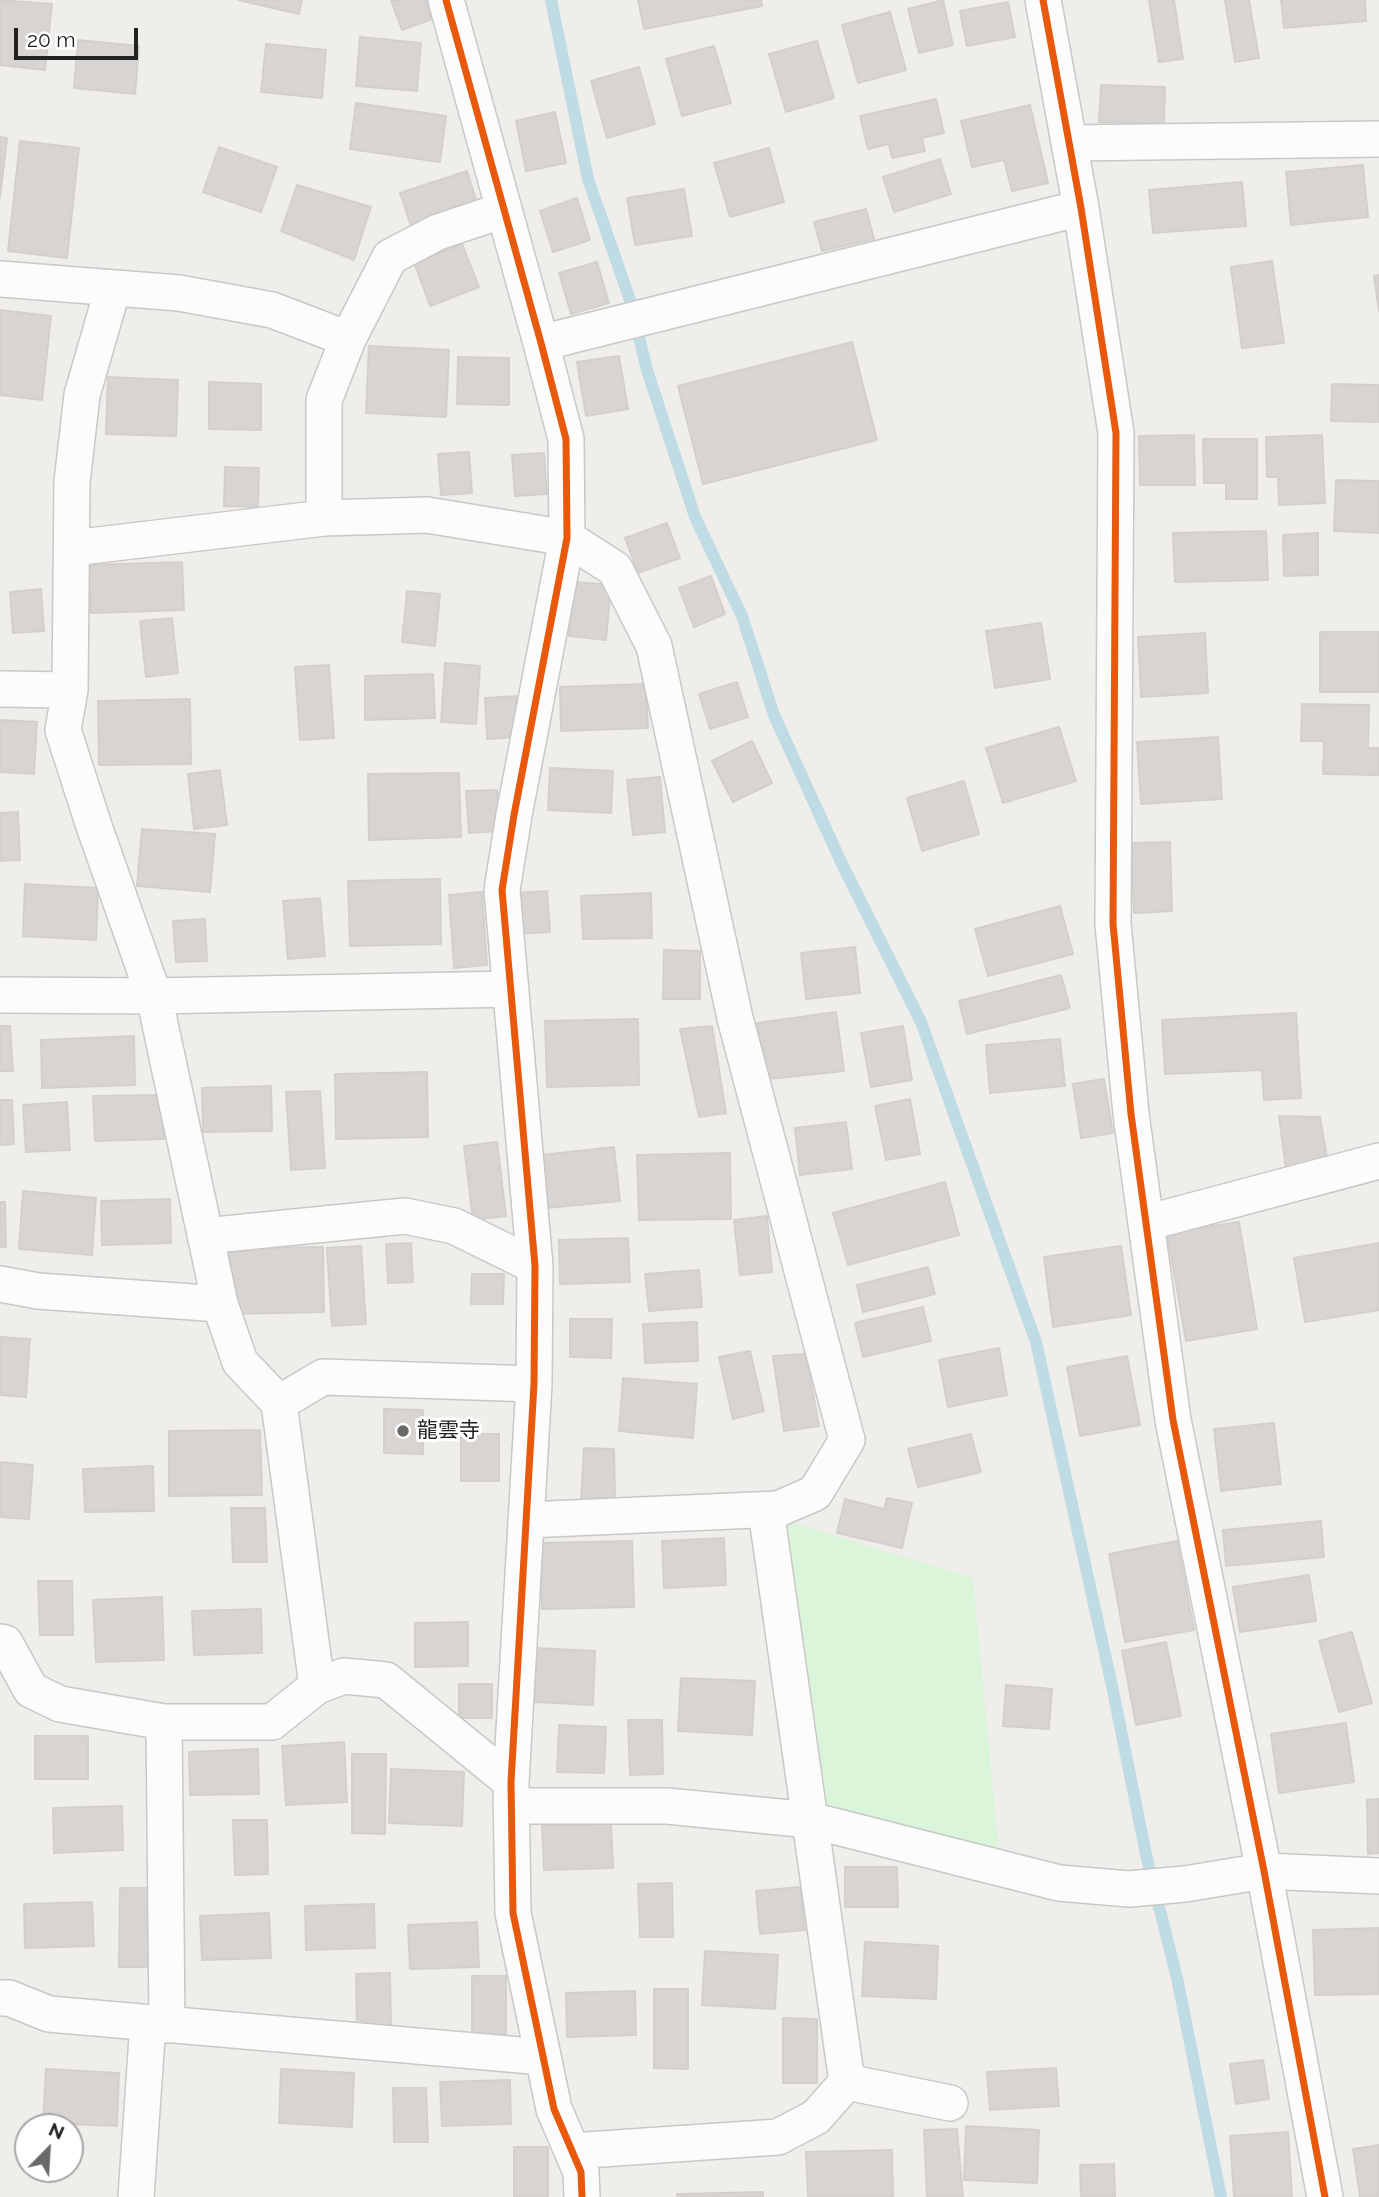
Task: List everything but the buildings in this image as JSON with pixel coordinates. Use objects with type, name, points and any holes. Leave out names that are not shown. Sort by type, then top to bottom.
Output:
[{"type":"street","points":[[446,0],[566,439],[567,538],[502,890],[535,1266],[534,1384],[511,1794],[513,1913],[554,2109],[581,2172],[582,2197]]},
{"type":"street","points":[[1044,0],[1081,208],[1116,433],[1113,924],[1131,1114],[1173,1420],[1264,1871],[1325,2197]]},
{"type":"street","points":[[1070,143],[1379,139]]},
{"type":"street","points":[[541,343],[1081,208]]},
{"type":"street","points":[[324,518],[324,400],[348,339],[390,257],[438,232],[504,210]]},
{"type":"street","points":[[0,279],[179,293],[272,310],[348,339]]},
{"type":"street","points":[[113,288],[82,395],[72,482],[70,690],[63,730],[154,996],[220,1304],[240,1362],[279,1403],[317,1686]]},
{"type":"street","points":[[73,548],[324,518],[427,515],[567,538],[615,569],[654,646],[736,1018],[847,1440],[815,1493],[778,1509],[526,1520]]},
{"type":"street","points":[[0,690],[70,690]]},
{"type":"street","points":[[0,995],[154,996],[511,989]]},
{"type":"street","points":[[1146,1223],[1379,1161]]},
{"type":"street","points":[[205,1237],[405,1216],[454,1226],[535,1266]]},
{"type":"street","points":[[0,1284],[38,1292],[220,1304]]},
{"type":"street","points":[[279,1403],[323,1377],[534,1384]]},
{"type":"street","points":[[572,2151],[778,2137],[816,2117],[847,2082],[766,1510]]},
{"type":"street","points":[[0,1642],[5,1643],[31,1690],[60,1704],[164,1722],[272,1722],[317,1686],[344,1676],[386,1680],[511,1794],[810,1820],[1059,1883],[1129,1889],[1185,1884],[1264,1871],[1379,1876]]},
{"type":"street","points":[[136,2197],[158,2024],[164,1722]]},
{"type":"street","points":[[0,1998],[9,1997],[49,2014],[543,2057]]},
{"type":"street","points":[[847,2082],[950,2103]]},
{"type":"green space","points":[[784,1520],[973,1578],[999,1853],[821,1812]]},
{"type":"waterway","points":[[551,0],[588,179],[630,300],[647,370],[695,517],[742,616],[774,715],[842,864],[921,1022],[1036,1342],[1147,1859],[1177,1978],[1221,2197]]},
{"type":"cycle path","points":[[446,0],[566,439],[567,538],[502,890],[535,1266],[534,1384],[511,1782],[513,1913],[554,2109],[581,2172],[582,2197]]},
{"type":"cycle path","points":[[1043,0],[1081,208],[1116,433],[1113,924],[1131,1114],[1173,1420],[1264,1871],[1325,2197]]},
{"type":"place","name":"龍雲寺","points":[[403,1431]]}]
